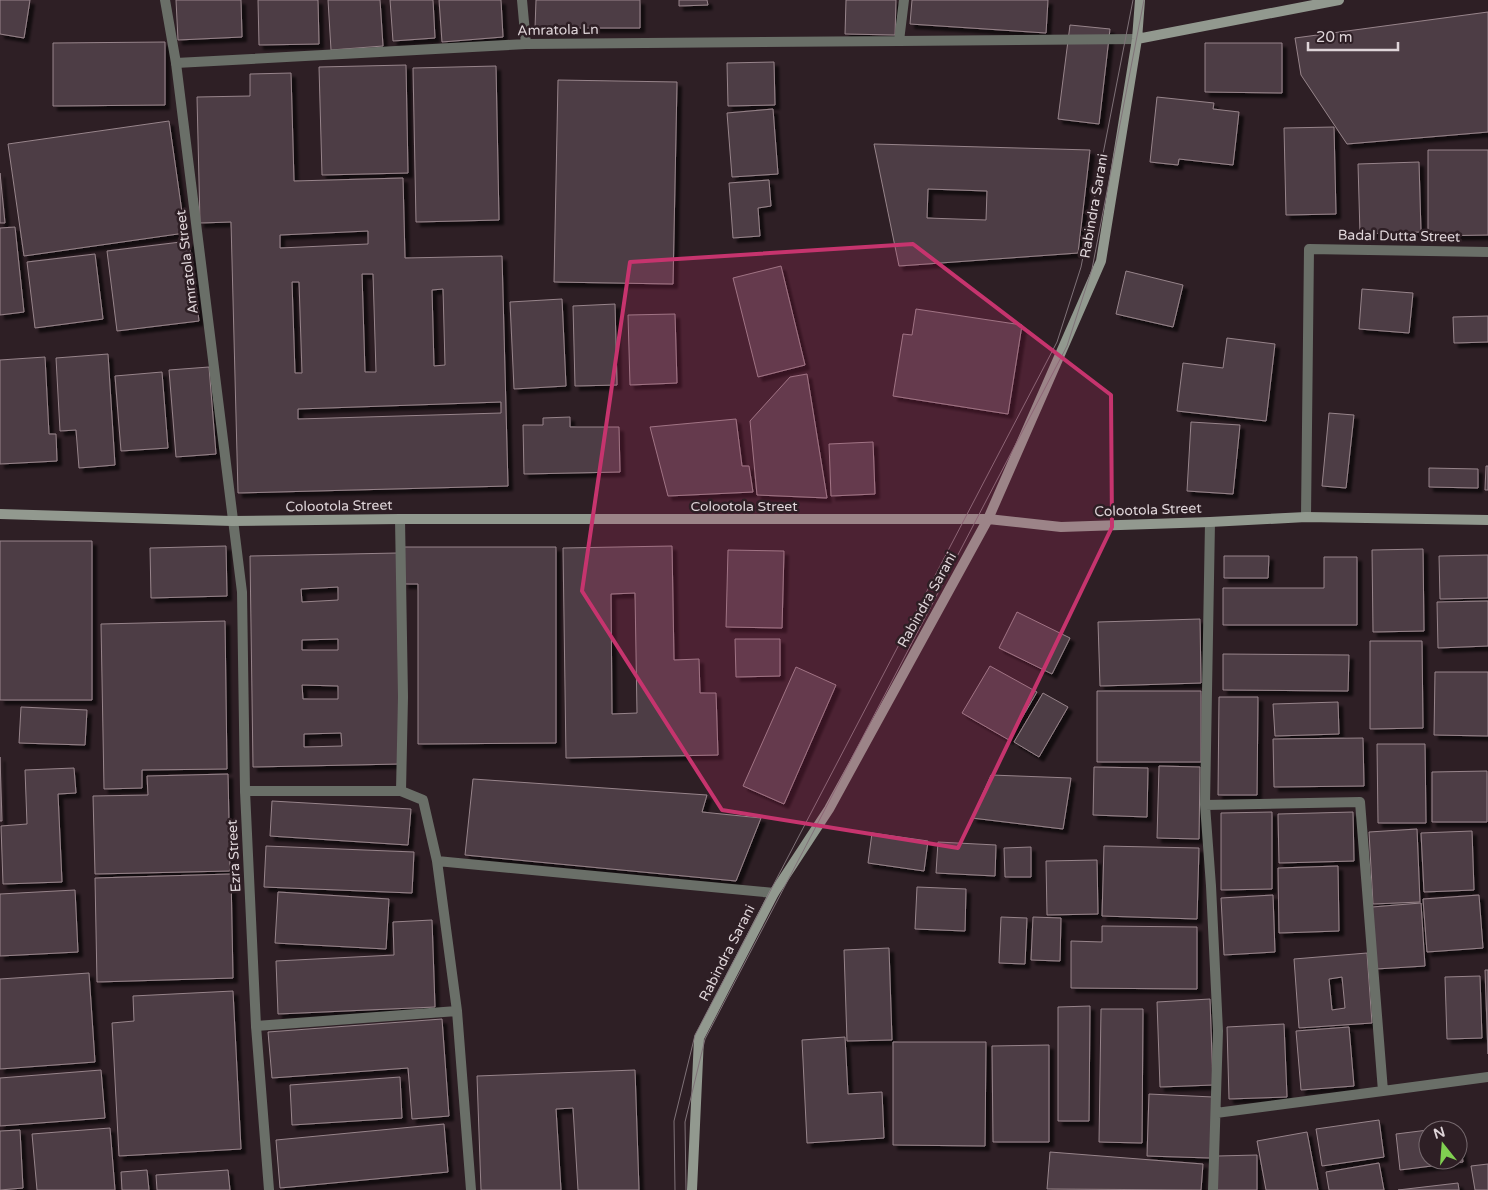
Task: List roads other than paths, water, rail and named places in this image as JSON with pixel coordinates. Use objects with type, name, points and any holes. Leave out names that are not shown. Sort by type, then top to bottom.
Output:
[{"type":"main road","name":"Rabindra Sarani","points":[[692,1190],[699,1038],[774,893],[829,809],[988,519],[1100,261],[1137,38],[1140,0]]},
{"type":"main road","points":[[1137,38],[1339,0]]},
{"type":"main road","name":"Colootola Street","points":[[0,514],[232,521],[400,519],[988,519],[1061,527],[1306,517],[1488,520]]},
{"type":"street","name":"Amratola Street","points":[[165,0],[176,63],[232,521]]},
{"type":"street","points":[[522,0],[526,44]]},
{"type":"street","points":[[899,41],[904,0]]},
{"type":"street","name":"Amratola Ln","points":[[176,63],[526,44],[1137,38]]},
{"type":"street","name":"Badal Dutta Street","points":[[1306,517],[1309,249],[1488,252]]},
{"type":"street","points":[[400,519],[403,697],[401,790]]},
{"type":"street","name":"Ezra Street","points":[[232,521],[242,592],[245,791],[256,1026],[268,1190]]},
{"type":"street","points":[[1210,522],[1206,805],[1218,1032],[1213,1190]]},
{"type":"street","points":[[245,791],[401,790],[423,800],[437,861],[457,1011],[471,1190]]},
{"type":"street","points":[[1206,805],[1360,802],[1383,1091]]},
{"type":"street","points":[[437,861],[774,893]]},
{"type":"street","points":[[256,1026],[457,1011]]},
{"type":"street","points":[[1216,1113],[1488,1077]]},
{"type":"tram line","points":[[675,1190],[674,1121],[695,1035],[1057,342],[1081,267],[1133,0]]},
{"type":"tram line","points":[[686,1190],[685,1122],[705,1039],[1067,346],[1092,269],[1144,0]]}]
